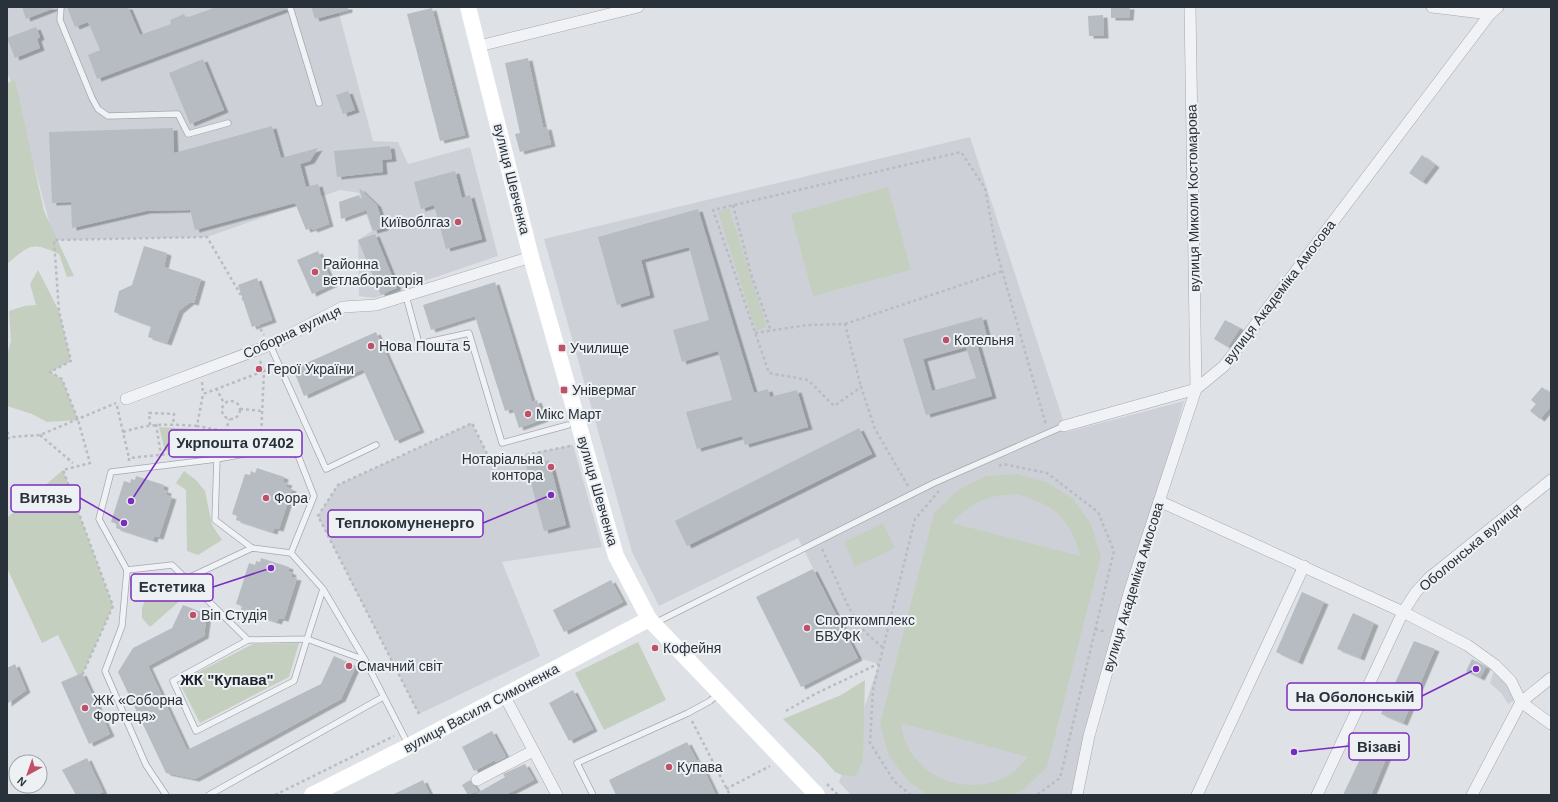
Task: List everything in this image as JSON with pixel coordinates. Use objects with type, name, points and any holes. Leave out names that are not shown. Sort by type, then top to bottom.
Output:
[{"type":"street","name":"вулиця Шевченка","points":[[468,7],[531,257],[616,556],[651,621],[817,795]]},
{"type":"street","points":[[478,46],[638,7]]},
{"type":"street","name":"вулиця Миколи Костомарова","points":[[1190,7],[1196,389]]},
{"type":"street","points":[[1432,7],[1494,11]]},
{"type":"street","name":"вулиця Академіка Амосова","points":[[1077,795],[1089,736],[1130,590],[1196,389],[1224,366],[1494,11]]},
{"type":"street","name":"Соборна вулиця","points":[[121,401],[270,346],[343,307],[376,305],[531,257]]},
{"type":"street","points":[[1064,426],[1196,389]]},
{"type":"street","name":"Оболонська вулиця","points":[[1317,795],[1403,612],[1416,592],[1429,578],[1551,480]]},
{"type":"street","points":[[1159,501],[1403,612],[1467,645],[1495,666],[1511,681],[1521,702],[1551,724]]},
{"type":"street","points":[[1197,795],[1304,566]]},
{"type":"street","name":"вулиця Василя Симоненка","points":[[312,795],[409,746],[504,695],[651,621]]},
{"type":"street","points":[[1472,795],[1521,702],[1551,678]]},
{"type":"street","points":[[504,695],[557,795]]},
{"type":"street","points":[[477,780],[533,751]]},
{"type":"lane","points":[[61,7],[60,20],[92,98],[98,109],[108,116],[178,114],[188,134],[228,123]]},
{"type":"lane","points":[[290,7],[319,103]]},
{"type":"lane","points":[[406,296],[419,344],[470,333],[502,443],[568,425]]},
{"type":"lane","points":[[270,346],[326,469],[376,445]]},
{"type":"lane","points":[[651,621],[819,541],[913,494],[1064,426]]},
{"type":"lane","points":[[166,795],[146,765],[105,671],[122,626],[127,570],[99,519],[111,472],[217,459],[294,445],[314,496],[291,553]]},
{"type":"lane","points":[[217,459],[215,520],[252,548],[291,553],[323,588],[366,660],[383,697],[409,746]]},
{"type":"lane","points":[[186,580],[252,548]]},
{"type":"lane","points":[[127,570],[172,565],[248,640]]},
{"type":"lane","points":[[323,588],[307,639],[294,681],[196,731],[173,681],[248,640],[307,639],[366,660]]},
{"type":"lane","points":[[593,795],[577,763],[688,713],[710,701],[719,694]]},
{"type":"lane","points":[[209,795],[383,697]]},
{"type":"path","points":[[861,387],[834,406],[808,380],[769,373],[713,210],[961,152],[985,188],[997,253],[1048,433]]},
{"type":"path","points":[[733,205],[751,274],[771,331]]},
{"type":"path","points":[[755,333],[807,325],[845,324],[1003,271]]},
{"type":"path","points":[[845,324],[861,387],[875,429],[913,494]]},
{"type":"path","points":[[194,451],[203,394],[279,366]]},
{"type":"path","points":[[253,445],[260,444],[261,438],[264,371]]},
{"type":"path","points":[[216,388],[224,403],[222,412],[225,418],[228,419]]},
{"type":"path","points":[[7,439],[11,437],[40,435],[121,401],[123,432],[131,469]]},
{"type":"path","points":[[224,403],[229,401],[235,402],[240,409],[262,411]]},
{"type":"path","points":[[228,419],[237,417],[240,409]]},
{"type":"path","points":[[150,425],[150,413],[174,414],[173,424]]},
{"type":"path","points":[[226,432],[228,419]]},
{"type":"path","points":[[123,432],[156,424],[173,424],[197,426],[261,438]]},
{"type":"path","points":[[156,424],[161,455]]},
{"type":"path","points":[[7,432],[11,437]]},
{"type":"path","points":[[40,435],[73,463]]},
{"type":"path","points":[[129,458],[209,450]]},
{"type":"path","points":[[996,467],[1003,464],[1047,473],[1098,512],[1114,550],[1060,778],[1037,795]]},
{"type":"path","points":[[911,795],[894,781],[870,743],[873,689],[882,647],[915,519],[940,490]]},
{"type":"path","points":[[819,541],[849,608],[865,632],[882,647]]},
{"type":"path","points":[[786,711],[817,693],[879,663]]},
{"type":"path","points":[[688,713],[730,795]]},
{"type":"path","points":[[726,789],[770,766]]},
{"type":"shaded area","points":[[7,7],[311,7],[315,19],[339,13],[373,141],[398,142],[408,164],[470,147],[498,256],[374,298],[359,296],[358,240],[372,231],[359,193],[340,190],[207,237],[54,240],[14,90],[7,72]]},
{"type":"shaded area","points":[[970,137],[1067,432],[1184,401],[1074,795],[851,795],[839,782],[879,664],[858,658],[798,538],[659,606],[632,552],[544,239]]},
{"type":"shaded area","points":[[472,423],[491,462],[573,445],[602,547],[502,562],[540,656],[419,714],[318,516],[338,485]]},
{"type":"shaded area","points":[[1493,673],[1501,675],[1516,699],[1508,704],[1501,693],[1490,683]]},
{"type":"green space","points":[[15,80],[44,211],[74,276],[67,277],[59,254],[42,247],[36,246],[26,249],[7,264],[7,83]]},
{"type":"green space","points":[[888,187],[911,270],[813,296],[791,214]]},
{"type":"green space","points":[[729,208],[767,327],[756,331],[718,212]]},
{"type":"green space","points":[[38,270],[59,311],[71,361],[50,372],[62,379],[78,420],[47,422],[32,414],[7,406],[7,355],[11,341],[9,311],[24,306],[36,305],[30,284]]},
{"type":"green space","points":[[159,427],[194,429],[231,435],[234,445],[165,451]]},
{"type":"green space","points":[[63,470],[113,606],[80,680],[58,635],[42,643],[7,568],[7,518]]},
{"type":"green space","points":[[184,471],[196,480],[205,491],[212,525],[222,540],[198,555],[187,551],[186,490],[176,483]]},
{"type":"green space","points":[[1017,474],[1047,482],[1073,499],[1091,524],[1101,556],[1047,767],[1023,790],[1013,795],[928,795],[908,781],[889,756],[880,724],[934,513],[958,490],[986,476]],"holes":[[[1015,494],[1040,502],[1058,514],[1071,531],[1080,556],[952,523],[966,509],[980,501],[996,496]],[[901,723],[1028,757],[1011,774],[997,781],[968,785],[954,783],[940,778],[927,770],[917,760],[907,745]]]},
{"type":"green space","points":[[883,523],[895,548],[855,567],[844,542]]},
{"type":"green space","points":[[173,574],[183,579],[189,593],[150,627],[142,618],[142,608],[149,591],[159,578]]},
{"type":"green space","points":[[638,642],[666,700],[604,730],[575,673]]},
{"type":"green space","points":[[299,643],[289,677],[200,723],[179,682],[253,644]]},
{"type":"green space","points":[[865,680],[863,760],[856,776],[842,775],[835,772],[783,719],[841,695]]},
{"type":"building","points":[[22,7],[57,7],[26,19]]},
{"type":"building","points":[[67,7],[128,7],[140,35],[171,24],[170,20],[184,14],[186,18],[216,7],[286,7],[286,9],[97,79],[88,55],[100,50],[88,22],[75,27]]},
{"type":"building","points":[[311,7],[348,7],[348,10],[315,19]]},
{"type":"building","points":[[1111,7],[1130,7],[1129,18],[1111,18]]},
{"type":"building","points":[[432,8],[465,135],[440,141],[407,14]]},
{"type":"building","points":[[1103,15],[1104,36],[1089,36],[1088,16]]},
{"type":"building","points":[[36,27],[40,37],[37,39],[40,48],[15,58],[7,38]]},
{"type":"building","points":[[528,58],[543,128],[547,127],[551,144],[520,152],[515,134],[520,133],[505,63]]},
{"type":"building","points":[[203,59],[224,110],[190,124],[169,73]]},
{"type":"building","points":[[348,91],[355,110],[343,114],[336,95]]},
{"type":"building","points":[[272,126],[281,158],[318,148],[310,161],[300,164],[306,187],[318,184],[329,224],[313,230],[312,228],[306,230],[295,203],[195,230],[190,210],[146,211],[72,228],[71,202],[52,203],[49,132],[173,128],[174,153]]},
{"type":"building","points":[[390,146],[392,159],[382,160],[383,172],[337,177],[334,151]]},
{"type":"building","points":[[1422,155],[1435,165],[1422,182],[1409,173]]},
{"type":"building","points":[[455,171],[462,198],[470,195],[482,239],[446,249],[434,205],[421,209],[414,182]]},
{"type":"building","points":[[359,188],[377,205],[384,228],[373,231],[366,210],[341,219],[339,202],[359,195],[360,198],[362,198]]},
{"type":"building","points":[[698,209],[754,393],[768,389],[770,397],[797,390],[808,427],[745,445],[742,436],[697,449],[686,412],[732,400],[718,351],[682,362],[673,330],[709,320],[689,247],[641,260],[650,295],[617,305],[598,237]]},
{"type":"building","points":[[375,234],[397,288],[381,295],[358,240]]},
{"type":"building","points":[[144,246],[167,253],[164,267],[201,279],[194,303],[190,302],[179,311],[167,343],[148,337],[151,326],[114,312],[119,291],[132,285]]},
{"type":"building","name":"Районна ветлабораторія","points":[[318,251],[333,284],[312,294],[297,260]]},
{"type":"building","points":[[257,278],[272,320],[252,327],[238,285]]},
{"type":"building","points":[[495,282],[532,402],[537,400],[544,419],[519,428],[513,409],[505,411],[475,316],[431,330],[423,305]]},
{"type":"building","points":[[982,317],[988,341],[977,344],[992,396],[926,415],[903,339]],"holes":[[[966,347],[976,378],[932,391],[923,359]]]},
{"type":"building","points":[[1225,320],[1240,328],[1228,347],[1214,339]]},
{"type":"building","points":[[376,332],[420,430],[395,441],[363,369],[304,396],[293,369]]},
{"type":"building","points":[[1542,387],[1551,394],[1551,406],[1540,419],[1530,411],[1536,404],[1531,400]]},
{"type":"building","points":[[859,428],[872,454],[687,546],[675,521]]},
{"type":"building","points":[[549,460],[566,525],[544,531],[526,465]]},
{"type":"building","points":[[257,468],[284,477],[283,482],[288,483],[286,487],[292,489],[279,529],[274,528],[273,532],[236,520],[237,516],[232,514],[245,474],[250,475],[251,471],[255,473]]},
{"type":"building","points":[[136,476],[164,485],[163,490],[167,491],[166,495],[172,497],[159,537],[154,536],[153,540],[116,528],[117,524],[111,522],[124,481],[130,483],[131,479],[135,480]]},
{"type":"building","points":[[261,558],[289,567],[288,571],[292,573],[291,577],[297,578],[284,619],[279,618],[277,622],[241,610],[242,606],[236,604],[249,563],[255,565],[256,561],[260,562]]},
{"type":"building","name":"Спорткомплекс БВУФК","points":[[813,569],[858,658],[801,687],[756,597]]},
{"type":"building","points":[[611,580],[623,602],[564,632],[553,610]]},
{"type":"building","points":[[1302,592],[1324,602],[1298,662],[1276,652]]},
{"type":"building","points":[[183,605],[207,614],[204,636],[148,666],[187,750],[321,684],[334,656],[356,666],[341,699],[195,779],[166,773],[118,672],[133,648],[172,628]]},
{"type":"building","points":[[1353,613],[1374,623],[1360,658],[1337,649]]},
{"type":"building","points":[[1414,641],[1435,649],[1403,723],[1381,714]]},
{"type":"building","points":[[1472,659],[1486,667],[1480,678],[1466,671]]},
{"type":"building","points":[[15,664],[26,690],[7,704],[7,668]]},
{"type":"building","name":"ЖК «Соборна Фортеця»","points":[[82,673],[110,734],[89,744],[61,682]]},
{"type":"building","points":[[573,690],[593,729],[569,741],[549,703]]},
{"type":"building","points":[[492,731],[506,757],[496,762],[495,760],[474,771],[462,747]]},
{"type":"building","points":[[1369,740],[1390,749],[1371,795],[1343,795]]},
{"type":"building","name":"Купава","points":[[687,742],[697,761],[699,760],[716,795],[616,795],[609,780]]},
{"type":"building","points":[[87,758],[103,792],[97,795],[76,795],[62,770]]},
{"type":"building","points":[[525,764],[534,780],[505,795],[474,795],[505,777],[503,774]]},
{"type":"building","points":[[423,780],[430,795],[392,795]]},
{"type":"building","points":[[470,780],[478,791],[468,795],[462,785]]},
{"type":"place","name":"Київоблгаз","points":[[458,222]]},
{"type":"place","name":"Районна ветлабораторія","points":[[315,272]]},
{"type":"place","name":"Котельня","points":[[946,340]]},
{"type":"place","name":"Нова Пошта 5","points":[[371,346]]},
{"type":"place","name":"Училище","points":[[562,348]]},
{"type":"place","name":"Герої України","points":[[259,369]]},
{"type":"place","name":"Універмаг","points":[[564,390]]},
{"type":"place","name":"Мікс Март","points":[[528,414]]},
{"type":"place","name":"Нотаріальна контора","points":[[551,467]]},
{"type":"place","name":"Теплокомуненерго","points":[[551,495]]},
{"type":"place","name":"Фора","points":[[266,498]]},
{"type":"place","name":"Укрпошта 07402","points":[[131,501]]},
{"type":"place","name":"Витязь","points":[[124,523]]},
{"type":"place","name":"Естетика","points":[[271,568]]},
{"type":"place","name":"Віп Студія","points":[[193,615]]},
{"type":"place","name":"Спорткомплекс БВУФК","points":[[807,628]]},
{"type":"place","name":"Кофейня","points":[[655,648]]},
{"type":"place","name":"Смачний світ","points":[[349,666]]},
{"type":"place","name":"На Оболонській","points":[[1476,669]]},
{"type":"place","name":"ЖК «Соборна Фортеця»","points":[[85,708]]},
{"type":"place","name":"Візаві","points":[[1294,752]]},
{"type":"place","name":"Купава","points":[[669,767]]},
{"type":"district","name":"ЖК \"Купава\"","points":[[227,680]]}]
